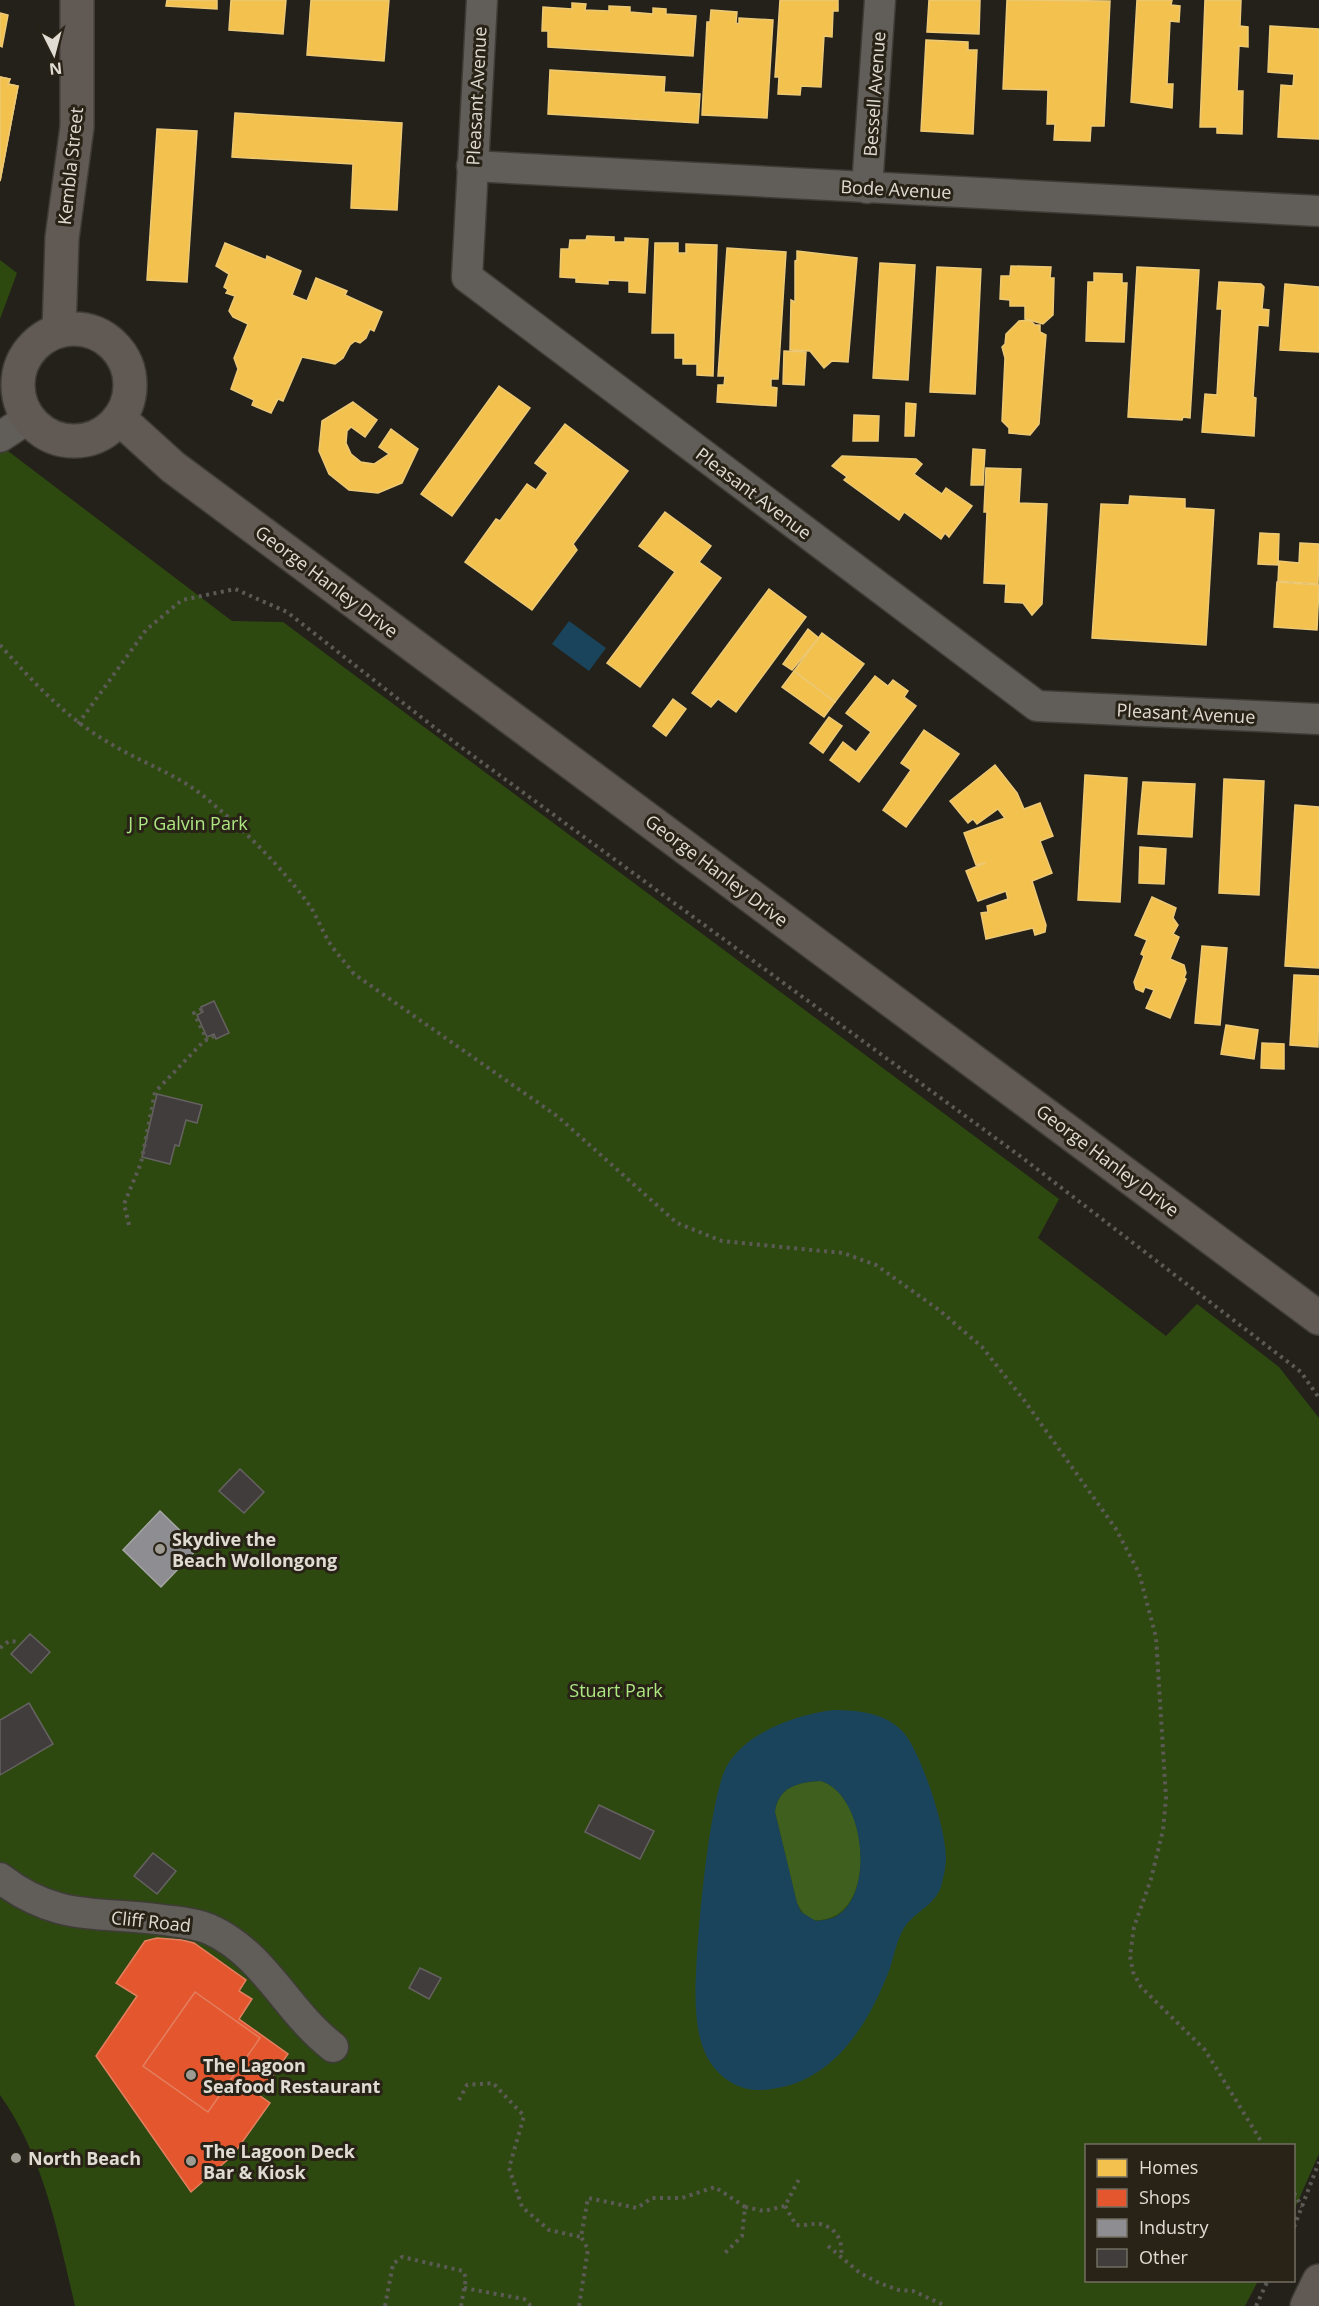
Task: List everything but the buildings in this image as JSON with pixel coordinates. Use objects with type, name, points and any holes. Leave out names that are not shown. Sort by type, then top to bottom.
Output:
[{"type":"main road","name":"Kembla Street","points":[[59,331],[62,238],[77,127],[77,0]]},
{"type":"main road","points":[[76,329],[93,332],[108,340],[120,353],[127,369],[130,386],[127,403],[119,418],[106,430],[91,438],[74,441],[57,438],[41,430],[28,418],[20,402],[18,384],[21,367],[29,351],[42,339],[59,331],[76,329]]},
{"type":"main road","name":"George Hanley Drive","points":[[119,418],[183,474],[1319,1318]]},
{"type":"main road","points":[[1306,2306],[1319,2282]]},
{"type":"street","name":"Pleasant Avenue","points":[[482,0],[467,278],[1037,706],[1319,719]]},
{"type":"street","name":"Bessell Avenue","points":[[867,188],[880,0]]},
{"type":"street","name":"Bode Avenue","points":[[472,166],[1319,211]]},
{"type":"street","points":[[0,437],[28,418]]},
{"type":"street","name":"Cliff Road","points":[[0,1878],[32,1900],[54,1909],[183,1922],[206,1928],[225,1937],[257,1962],[299,2017],[333,2047]]},
{"type":"path","points":[[78,724],[146,630],[182,600],[235,589],[287,612],[444,735],[1020,1156],[1301,1372],[1319,1398]]},
{"type":"path","points":[[0,645],[51,701],[78,724],[113,746],[162,769],[203,796],[281,869],[311,908],[329,943],[354,974],[557,1116],[676,1222],[722,1241],[843,1253],[876,1265],[939,1310],[982,1347],[1024,1400],[1116,1529],[1138,1573],[1156,1637],[1166,1798],[1164,1830],[1134,1927],[1130,1956],[1132,1972],[1141,1987],[1204,2050],[1263,2144]]},
{"type":"path","points":[[202,1009],[194,1013],[207,1040]]},
{"type":"path","points":[[129,1225],[124,1204],[141,1163],[155,1092],[207,1040],[215,1036]]},
{"type":"path","points":[[0,1648],[9,1641],[20,1642]]},
{"type":"path","points":[[459,2100],[467,2085],[493,2083],[507,2096],[524,2116],[509,2168],[522,2207],[549,2230],[582,2237]]},
{"type":"path","points":[[1295,2224],[1319,2162]]},
{"type":"path","points":[[579,2306],[588,2249],[582,2237],[588,2198],[637,2208],[652,2198],[682,2198],[715,2187],[745,2207],[764,2211],[784,2206],[799,2179]]},
{"type":"path","points":[[1295,2196],[1303,2207]]},
{"type":"path","points":[[784,2206],[796,2225],[819,2224],[839,2236],[843,2245],[840,2257]]},
{"type":"path","points":[[725,2253],[742,2236],[745,2207]]},
{"type":"path","points":[[828,2246],[860,2273],[879,2283],[899,2290],[913,2291],[946,2306]]},
{"type":"path","points":[[385,2306],[393,2264],[402,2257],[464,2271],[466,2278],[461,2306]]},
{"type":"path","points":[[1256,2306],[1267,2282]]},
{"type":"path","points":[[464,2288],[524,2299],[531,2306]]},
{"type":"green space","points":[[0,260],[17,273],[0,319]]},
{"type":"green space","name":"Stuart Park","points":[[0,445],[232,621],[283,622],[1059,1199],[1038,1238],[1166,1336],[1197,1304],[1279,1367],[1319,1418],[1319,2154],[1295,2208],[1295,2144],[1085,2144],[1085,2282],[1257,2282],[1245,2306],[75,2306],[48,2196],[39,2170],[15,2119],[0,2095]]},
{"type":"green space","points":[[821,1781],[837,1791],[849,1808],[857,1830],[861,1854],[859,1877],[852,1898],[840,1913],[821,1920],[813,1920],[806,1916],[797,1903],[775,1812],[780,1797],[785,1791],[797,1785]]},
{"type":"water","points":[[569,621],[606,648],[589,671],[552,644]]},
{"type":"water","points":[[843,1710],[872,1714],[889,1721],[904,1733],[918,1758],[932,1793],[945,1845],[944,1873],[936,1897],[904,1928],[880,1993],[869,2014],[842,2052],[825,2067],[805,2079],[783,2087],[749,2089],[732,2083],[712,2066],[702,2045],[697,2020],[697,1959],[703,1884],[714,1810],[728,1764],[737,1752],[748,1742],[774,1726],[819,1712]],"holes":[[[821,1781],[835,1789],[846,1803],[855,1821],[859,1841],[858,1882],[852,1899],[842,1912],[833,1918],[816,1921],[801,1912],[797,1903],[775,1812],[780,1797],[785,1791],[797,1785]]]},
{"type":"place","name":"Skydive the Beach Wollongong","points":[[160,1549]]},
{"type":"place","name":"The Lagoon Seafood Restaurant","points":[[191,2075]]},
{"type":"place","name":"North Beach","points":[[16,2158]]},
{"type":"place","name":"The Lagoon Deck Bar & Kiosk","points":[[191,2161]]},
{"type":"park label","name":"J P Galvin Park","points":[[188,823]]}]
